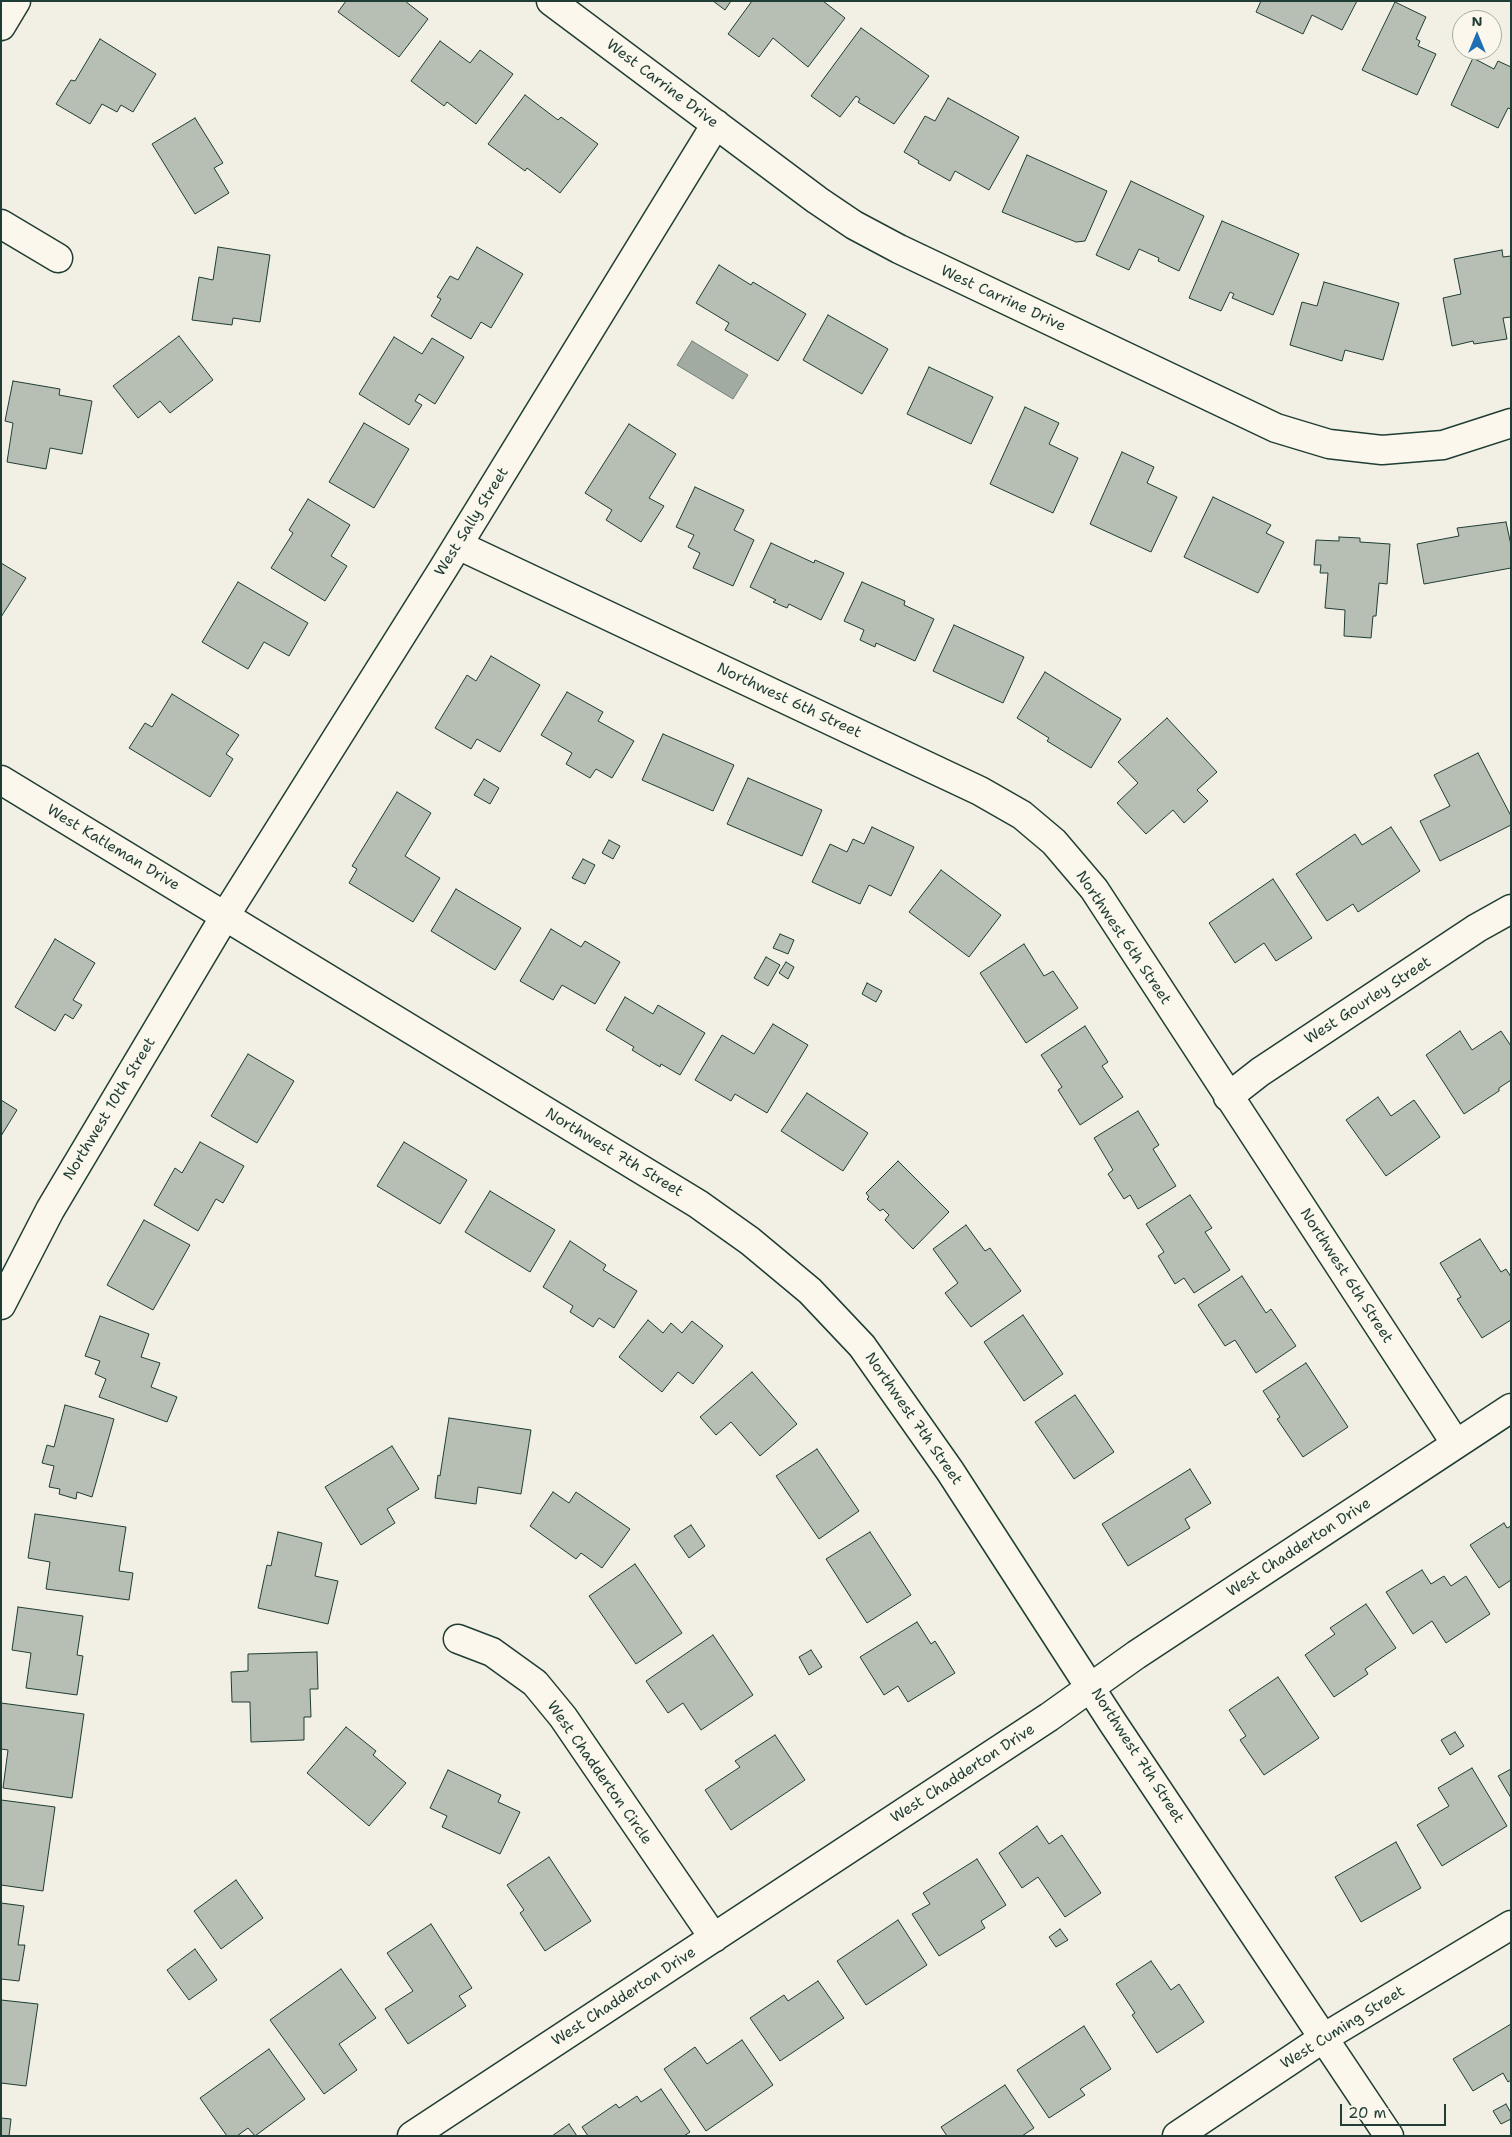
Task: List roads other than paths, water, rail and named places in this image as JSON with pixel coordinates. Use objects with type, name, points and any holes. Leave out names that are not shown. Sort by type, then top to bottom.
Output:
[{"type":"street","points":[[1,26],[16,1]]},
{"type":"street","name":"West Carrine Drive","points":[[552,1],[817,200],[869,233],[916,258],[1276,428],[1329,444],[1382,450],[1443,445],[1511,423]]},
{"type":"street","name":"West Sally Street","points":[[225,916],[458,545],[716,124]]},
{"type":"street","points":[[1,224],[58,258]]},
{"type":"street","name":"Northwest 6th Street","points":[[458,545],[980,791],[1022,815],[1054,842],[1094,889],[1456,1444]]},
{"type":"street","name":"West Katleman Drive","points":[[1,780],[225,916]]},
{"type":"street","name":"West Gourley Street","points":[[1228,1097],[1260,1072],[1477,928],[1511,909]]},
{"type":"street","name":"Northwest 10th Street","points":[[1,1305],[50,1210],[225,916]]},
{"type":"street","name":"Northwest 7th Street","points":[[225,916],[698,1204],[750,1242],[810,1291],[862,1346],[950,1471],[1389,2136]]},
{"type":"street","name":"West Chadderton Drive","points":[[412,2136],[1049,1717],[1136,1655],[1511,1408]]},
{"type":"street","name":"West Chadderton Circle","points":[[458,1639],[492,1652],[535,1684],[563,1717],[714,1938]]},
{"type":"street","name":"West Cuming Street","points":[[1177,2136],[1325,2037],[1511,1925]]}]
